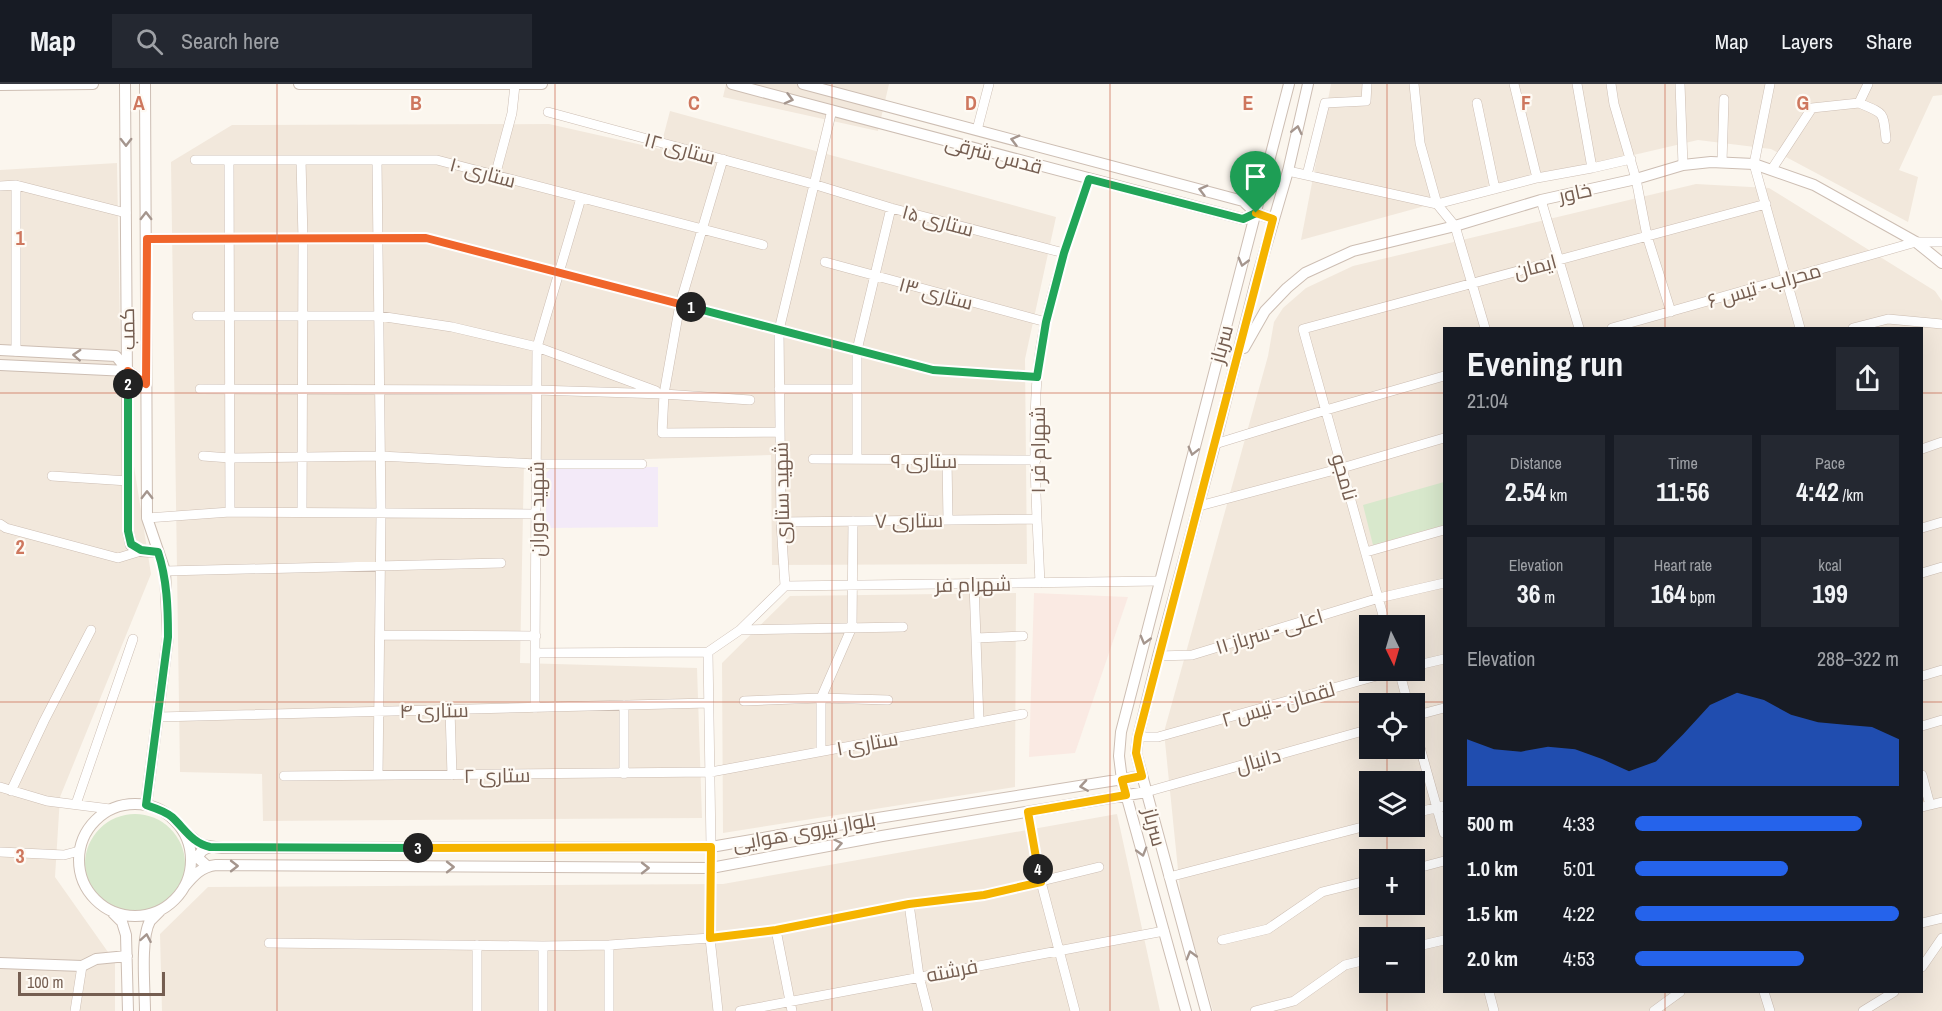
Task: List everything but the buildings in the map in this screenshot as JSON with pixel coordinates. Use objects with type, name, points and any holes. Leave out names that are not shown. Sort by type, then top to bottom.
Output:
[{"type":"street","points":[[0,85],[93,84]]},
{"type":"street","name":"کمب","points":[[125,84],[128,531],[131,544],[141,550]]},
{"type":"street","name":"کمب","points":[[145,84],[147,518],[165,571],[168,637],[146,805]]},
{"type":"street","points":[[299,84],[542,84]]},
{"type":"street","points":[[495,176],[512,113],[515,84]]},
{"type":"street","name":"قدس شرقی","points":[[732,84],[1243,219],[1256,213]]},
{"type":"street","points":[[803,84],[1243,201],[1256,213],[1273,219]]},
{"type":"street","points":[[977,130],[989,84]]},
{"type":"street","name":"سرباز","points":[[1186,1011],[1122,780],[1119,756],[1121,732],[1289,84]]},
{"type":"street","name":"سرباز","points":[[1206,1011],[1136,753],[1158,656],[1256,281],[1288,171],[1308,84]]},
{"type":"street","points":[[1307,175],[1325,103],[1366,101],[1367,84]]},
{"type":"street","points":[[1414,84],[1420,143],[1437,204],[1455,226],[1485,327]]},
{"type":"street","points":[[1514,84],[1537,178]]},
{"type":"street","points":[[1577,84],[1592,168]]},
{"type":"street","points":[[1611,84],[1614,104],[1636,179],[1647,236],[1671,312]]},
{"type":"street","points":[[1680,84],[1683,165]]},
{"type":"street","points":[[1770,84],[1754,164],[1800,327]]},
{"type":"street","points":[[1859,103],[1868,84]]},
{"type":"street","points":[[1722,162],[1724,99]]},
{"type":"street","points":[[1477,103],[1495,189]]},
{"type":"street","points":[[1772,169],[1812,108],[1859,103],[1880,111],[1884,116],[1886,139]]},
{"type":"street","points":[[876,122],[882,105]]},
{"type":"street","name":"شهید ستاری","points":[[784,586],[779,330],[832,110]]},
{"type":"street","name":"ستاری ۱۲","points":[[548,112],[813,184]]},
{"type":"street","points":[[723,159],[680,304],[664,393],[662,433],[780,432]]},
{"type":"street","points":[[1288,171],[1437,204],[1537,178],[1631,159]]},
{"type":"street","name":"ستاری ۱۰","points":[[195,160],[437,160],[763,245]]},
{"type":"street","points":[[229,160],[230,512]]},
{"type":"street","points":[[301,160],[302,512]]},
{"type":"street","points":[[376,161],[381,513],[378,775]]},
{"type":"street","name":"خاور","points":[[1236,363],[1265,311],[1281,294],[1305,273],[1353,251],[1683,165],[1722,162],[1754,164],[1814,184],[1916,242],[1942,263]]},
{"type":"street","name":"شهرام فر ۱","points":[[1040,583],[1036,460],[1037,377],[1046,322],[1064,253],[1089,179]]},
{"type":"street","name":"ستاری ۱۵","points":[[813,184],[891,208],[1064,253]]},
{"type":"street","points":[[16,185],[16,351]]},
{"type":"street","points":[[0,186],[16,185],[126,213]]},
{"type":"street","name":"شهید دوران","points":[[535,708],[537,347],[581,198]]},
{"type":"street","points":[[1542,200],[1579,327]]},
{"type":"street","name":"ایمان","points":[[1303,329],[1766,204]]},
{"type":"street","points":[[857,459],[857,350],[891,208]]},
{"type":"street","points":[[147,239],[426,238],[933,370],[1037,377]]},
{"type":"street","name":"محراب - تیس ۶","points":[[1616,327],[1916,242],[1942,242]]},
{"type":"street","name":"ستاری ۱۳","points":[[825,262],[1046,322]]},
{"type":"street","points":[[1256,281],[1258,293],[1263,298],[1269,299],[1281,294]]},
{"type":"street","points":[[197,316],[379,316],[452,327],[537,347],[664,393]]},
{"type":"street","points":[[1857,327],[1888,319],[1942,324]]},
{"type":"street","name":"نامجو","points":[[1303,329],[1383,615]]},
{"type":"street","points":[[0,350],[116,356],[128,371],[146,384]]},
{"type":"street","points":[[43,367],[44,353]]},
{"type":"street","points":[[0,365],[128,371]]},
{"type":"street","points":[[1215,444],[1443,376]]},
{"type":"street","points":[[200,389],[537,390],[664,393],[750,400]]},
{"type":"street","points":[[779,389],[856,389]]},
{"type":"street","points":[[1199,506],[1443,438]]},
{"type":"street","points":[[1923,449],[1942,442]]},
{"type":"street","points":[[203,456],[230,458],[380,456],[536,464],[642,464]]},
{"type":"street","name":"ستاری ۹","points":[[813,459],[1036,460]]},
{"type":"street","points":[[947,460],[948,520]]},
{"type":"street","points":[[51,476],[128,482]]},
{"type":"street","points":[[147,518],[230,512],[536,514]]},
{"type":"street","name":"ستاری ۷","points":[[781,522],[1037,519]]},
{"type":"street","points":[[821,751],[821,698],[852,627],[853,521]]},
{"type":"street","points":[[1923,528],[1942,522]]},
{"type":"street","points":[[0,524],[6,528],[118,558],[141,550],[158,552]]},
{"type":"street","points":[[1366,552],[1443,530]]},
{"type":"street","points":[[165,571],[501,563]]},
{"type":"street","points":[[1923,573],[1942,567]]},
{"type":"street","points":[[1161,581],[1177,587]]},
{"type":"street","name":"شهرام فر","points":[[784,586],[1161,581]]},
{"type":"street","name":"اعلی - سرباز ۱۱","points":[[1158,656],[1192,655],[1379,598],[1443,583]]},
{"type":"street","points":[[974,584],[979,722]]},
{"type":"street","points":[[535,653],[708,652],[740,630],[784,586]]},
{"type":"street","points":[[740,630],[903,627]]},
{"type":"street","points":[[11,791],[91,630]]},
{"type":"street","points":[[380,635],[536,636]]},
{"type":"street","points":[[976,638],[1023,636]]},
{"type":"street","points":[[76,804],[133,639]]},
{"type":"street","points":[[708,652],[711,772],[710,938],[718,1011]]},
{"type":"street","points":[[1425,663],[1443,659]]},
{"type":"street","points":[[1923,676],[1942,670]]},
{"type":"street","name":"لقمان - تیس ۲","points":[[1138,737],[1158,737],[1359,681]]},
{"type":"street","points":[[744,701],[821,698],[888,699]]},
{"type":"street","name":"ستاری ۴","points":[[158,717],[709,703]]},
{"type":"street","points":[[624,705],[624,774]]},
{"type":"street","points":[[1425,713],[1443,708]]},
{"type":"street","points":[[450,710],[452,775]]},
{"type":"street","name":"ستاری ۱","points":[[711,772],[1023,714]]},
{"type":"street","points":[[1923,726],[1942,720]]},
{"type":"street","name":"دانیال","points":[[1146,792],[1359,732]]},
{"type":"street","points":[[1425,759],[1441,807],[1443,824]]},
{"type":"street","name":"ستاری ۲","points":[[284,776],[711,772]]},
{"type":"street","name":"بلوار نیروی هوایی","points":[[210,847],[711,847],[1142,776]]},
{"type":"street","points":[[1923,783],[1926,806],[1942,802]]},
{"type":"street","points":[[0,787],[47,801],[110,809]]},
{"type":"street","name":"بلوار نیروی هوایی","points":[[207,866],[711,868],[882,836],[1146,792]]},
{"type":"street","points":[[128,1011],[126,935],[122,922],[95,901],[84,886],[79,869],[79,851],[84,834],[95,819],[110,809],[128,804],[146,805],[160,809],[196,842],[210,847]]},
{"type":"street","points":[[1425,811],[1441,807]]},
{"type":"street","points":[[1028,812],[1041,882],[1075,1011]]},
{"type":"street","points":[[878,818],[882,836]]},
{"type":"street","points":[[1169,877],[1359,828]]},
{"type":"street","points":[[182,829],[189,842],[191,857],[190,871],[184,887]]},
{"type":"street","points":[[110,911],[128,916],[144,916],[160,910],[174,901],[198,871],[207,866],[198,858],[203,850],[210,847]]},
{"type":"street","points":[[0,852],[64,855],[79,851]]},
{"type":"street","points":[[1425,865],[1443,861]]},
{"type":"street","points":[[269,943],[543,946],[609,945],[710,938],[776,930],[909,904],[984,895],[1099,867]]},
{"type":"street","points":[[1221,940],[1268,929],[1322,892],[1359,883]]},
{"type":"street","points":[[909,904],[919,976],[928,1011]]},
{"type":"street","points":[[145,1011],[146,936],[150,922],[160,910]]},
{"type":"street","points":[[1923,923],[1942,918]]},
{"type":"street","points":[[776,930],[791,1006]]},
{"type":"street","name":"فرشته","points":[[740,1011],[791,1006],[919,976],[1164,931]]},
{"type":"street","points":[[1923,966],[1942,938]]},
{"type":"street","points":[[1425,944],[1443,940]]},
{"type":"street","points":[[477,945],[477,1011]]},
{"type":"street","points":[[609,945],[609,1011]]},
{"type":"street","points":[[543,946],[543,1011]]},
{"type":"street","points":[[0,963],[82,966],[96,959],[127,956]]},
{"type":"street","points":[[1255,1011],[1294,1001],[1345,965],[1359,962]]},
{"type":"street","points":[[75,1011],[82,966]]},
{"type":"street","points":[[1489,993],[1494,1011]]},
{"type":"street","points":[[1654,1011],[1679,993]]},
{"type":"street","points":[[1764,993],[1770,1011]]},
{"type":"street","points":[[1863,1011],[1892,993]]},
{"type":"shaded area","points":[[726,84],[889,84],[878,131],[723,97]]},
{"type":"shaded area","points":[[1331,84],[1942,84],[1942,95],[1933,96],[1899,170],[1918,177],[1908,222],[1771,149],[1698,140],[1483,190],[1301,240]]},
{"type":"shaded area","points":[[670,111],[1056,217],[1025,359],[1027,564],[772,565],[771,455],[524,463],[520,663],[697,668],[702,818],[263,821],[262,774],[180,772],[171,162],[232,125],[549,124],[660,149]]},
{"type":"shaded area","points":[[117,163],[121,384],[151,574],[60,797],[55,877],[115,962],[115,1011],[0,1011],[0,170]]},
{"type":"shaded area","points":[[1696,184],[1769,188],[1935,291],[1942,301],[1942,1011],[1213,1011],[1181,899],[1164,732],[1268,356],[1274,322],[1283,308],[1306,288],[1353,266]]},
{"type":"shaded area","points":[[658,467],[658,527],[546,528],[546,473],[551,468]]},
{"type":"shaded area","points":[[1016,593],[1015,787],[723,833],[722,663],[790,596]]},
{"type":"shaded area","points":[[1034,593],[1128,597],[1075,753],[1029,757]]},
{"type":"shaded area","points":[[1117,814],[1160,1011],[162,1011],[160,934],[208,887],[723,884]]},
{"type":"green space","points":[[1443,482],[1443,525],[1373,545],[1363,505]]},
{"type":"green space","points":[[135,814],[154,818],[170,829],[181,845],[185,864],[181,883],[170,899],[154,910],[135,914],[116,910],[100,899],[89,883],[85,864],[89,845],[100,829],[116,818]]},
{"type":"route","points":[[1089,179],[1243,219],[1256,213],[1273,219],[1138,737],[1136,753],[1142,776],[1122,780],[1126,795],[1028,812],[1041,882],[984,895],[909,904],[776,930],[710,938],[711,847],[222,848],[201,845],[160,809],[146,805],[168,637],[165,571],[158,552],[141,550],[131,544],[128,531],[128,371],[146,384],[147,239],[426,238],[933,370],[1037,377],[1046,322],[1064,253],[1089,179]]}]
